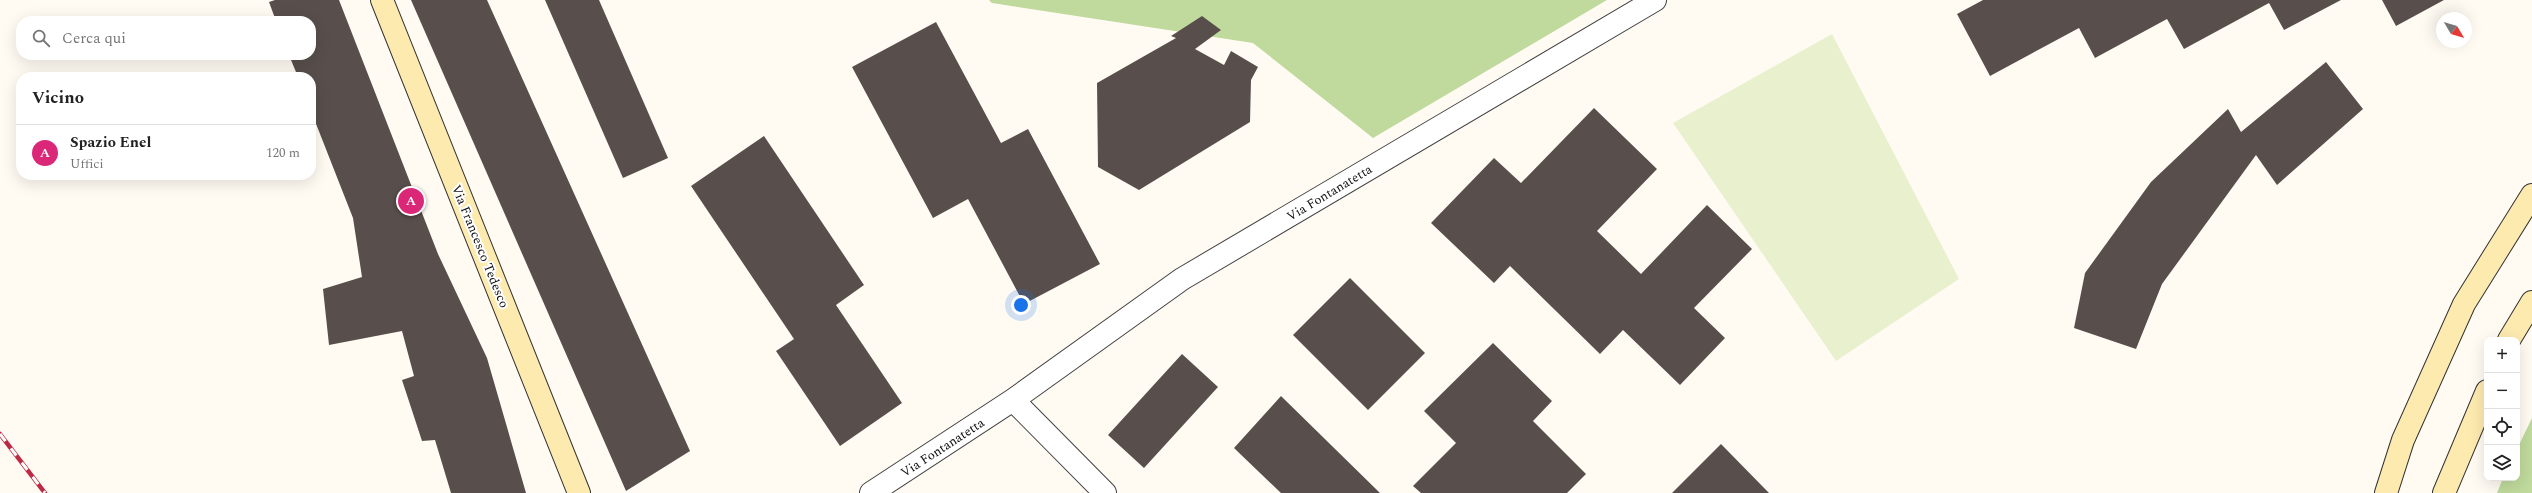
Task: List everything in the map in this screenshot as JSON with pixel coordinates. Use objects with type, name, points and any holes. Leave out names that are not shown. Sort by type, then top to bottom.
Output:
[{"type":"street","name":"Via Francesco Tedesco","points":[[382,0],[579,493]]},
{"type":"street","name":"Via Fontanatetta","points":[[871,493],[1013,400],[1182,279],[1655,0]]},
{"type":"street","points":[[2386,493],[2403,440],[2464,304],[2532,195]]},
{"type":"street","points":[[2511,335],[2532,302]]},
{"type":"street","points":[[2444,493],[2484,398]]},
{"type":"street","points":[[1013,400],[1106,493]]},
{"type":"green space","points":[[989,0],[1607,0],[1373,138],[1253,43],[992,3]]},
{"type":"green space","points":[[1832,34],[1959,279],[1836,361],[1673,123]]},
{"type":"green space","points":[[2532,418],[2532,493],[2497,493],[2502,481],[2520,481],[2520,443]]},
{"type":"building","points":[[275,0],[339,0],[438,254],[487,358],[526,493],[451,493],[435,440],[422,441],[402,380],[414,376],[402,331],[329,345],[323,289],[362,277],[353,218],[316,124],[316,72],[296,72],[291,60],[316,60],[316,16],[274,16],[269,2]]},
{"type":"building","points":[[411,0],[487,0],[690,451],[626,491]]},
{"type":"building","points":[[545,0],[599,0],[668,158],[623,178]]},
{"type":"building","points":[[1983,0],[2341,0],[2284,30],[2269,3],[2184,49],[2167,19],[2095,58],[2079,28],[1990,76],[1957,14]]},
{"type":"building","points":[[2382,0],[2444,0],[2396,26]]},
{"type":"building","points":[[1202,16],[1221,30],[1195,49],[1224,65],[1231,51],[1258,67],[1251,80],[1250,122],[1139,190],[1098,167],[1097,83],[1176,38],[1171,36]]},
{"type":"building","points":[[936,22],[1001,143],[1028,129],[1100,264],[1024,304],[968,199],[933,218],[852,67]]},
{"type":"building","points":[[2326,62],[2363,109],[2277,185],[2256,155],[2162,284],[2136,349],[2074,328],[2085,273],[2151,182],[2228,109],[2241,132]]},
{"type":"building","points":[[1594,108],[1657,169],[1597,231],[1641,274],[1707,205],[1752,249],[1694,308],[1725,338],[1680,385],[1623,330],[1600,354],[1510,266],[1494,283],[1431,223],[1494,158],[1521,183]]},
{"type":"building","points":[[764,136],[864,285],[836,305],[902,403],[840,446],[776,351],[794,339],[691,186]]},
{"type":"building","points":[[1350,278],[1425,353],[1368,410],[1293,335]]},
{"type":"building","points":[[1493,343],[1552,401],[1533,421],[1586,474],[1567,493],[1421,493],[1413,486],[1456,443],[1424,411]]},
{"type":"building","points":[[1182,354],[1218,387],[1144,468],[1108,435]]},
{"type":"building","points":[[1281,396],[1380,493],[1281,493],[1234,448]]},
{"type":"building","points":[[1721,444],[1769,493],[1672,493]]},
{"type":"railway","points":[[0,434],[45,493]]},
{"type":"place","name":"Spazio Enel","points":[[411,201]]}]
